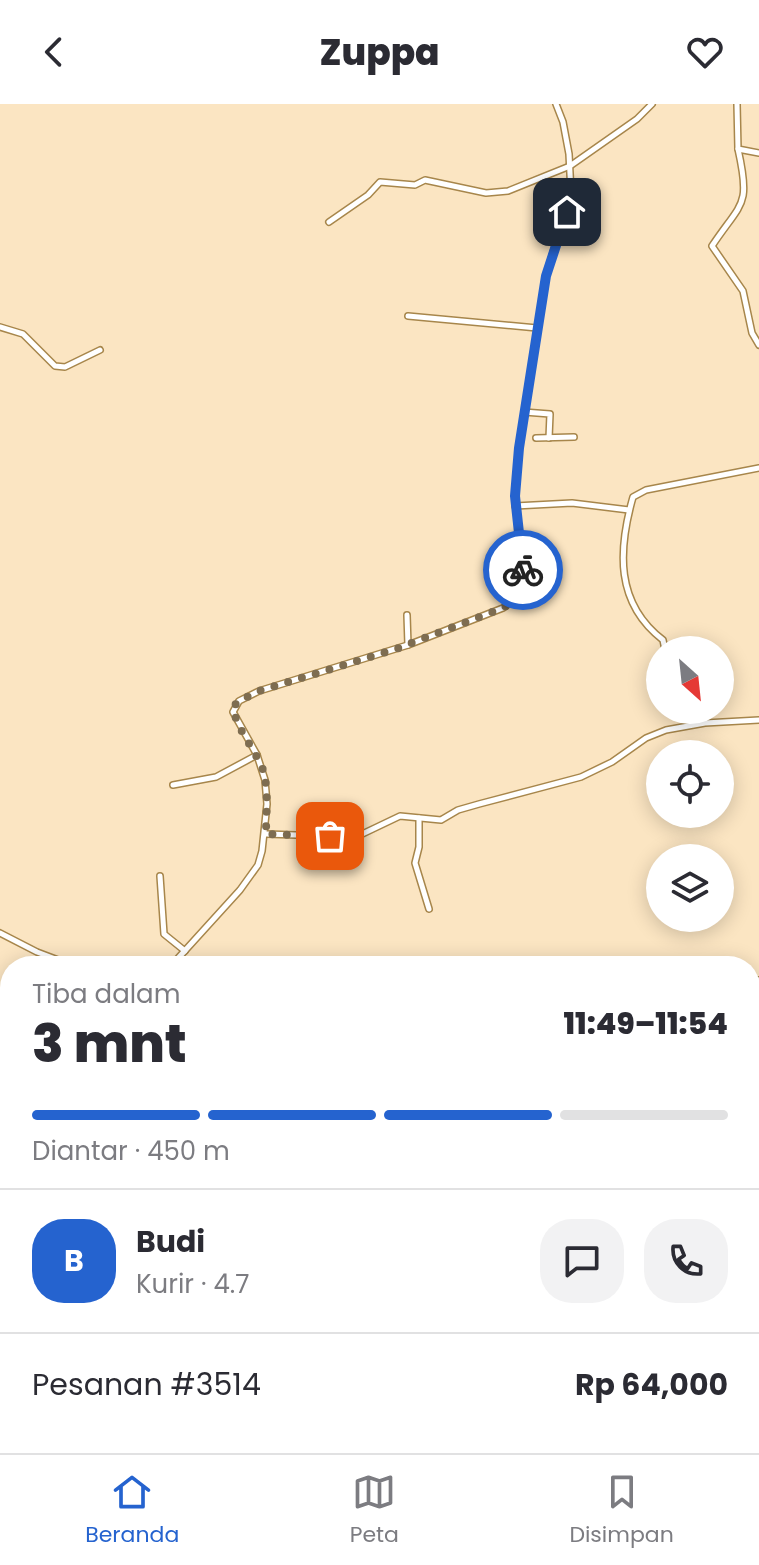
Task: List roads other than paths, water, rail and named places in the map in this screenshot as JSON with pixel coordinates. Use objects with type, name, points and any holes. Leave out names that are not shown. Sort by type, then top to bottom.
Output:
[{"type":"street","points":[[180,956],[253,872],[266,834],[265,780],[257,755],[233,712],[239,701],[259,691],[408,645],[503,608],[521,595],[524,577],[515,506],[524,412],[546,276],[569,202],[570,166],[563,122],[556,104]]},
{"type":"street","points":[[329,222],[368,195],[380,182],[415,185],[425,180],[495,194],[508,191],[570,166],[637,119],[652,104]]},
{"type":"street","points":[[737,104],[738,149],[745,180],[743,199],[735,216],[712,246],[743,291],[752,333],[759,345]]},
{"type":"street","points":[[738,149],[759,153]]},
{"type":"street","points":[[408,316],[537,328]]},
{"type":"street","points":[[0,327],[23,334],[55,366],[65,367],[100,350]]},
{"type":"street","points":[[524,412],[550,414],[549,438]]},
{"type":"street","points":[[536,438],[574,437]]},
{"type":"street","points":[[658,636],[642,622],[626,584],[623,555],[633,497],[638,493],[759,468]]},
{"type":"street","points":[[515,506],[572,503],[630,511]]},
{"type":"street","points":[[407,615],[408,645]]},
{"type":"street","points":[[734,721],[759,720]]},
{"type":"street","points":[[266,834],[356,837],[400,816],[441,820],[458,810],[581,777],[612,762],[646,738],[666,730],[699,724]]},
{"type":"street","points":[[173,785],[216,777],[257,755]]},
{"type":"street","points":[[419,818],[419,847],[415,863],[429,909]]},
{"type":"street","points":[[160,876],[164,934],[185,951]]},
{"type":"street","points":[[0,933],[48,956]]}]
